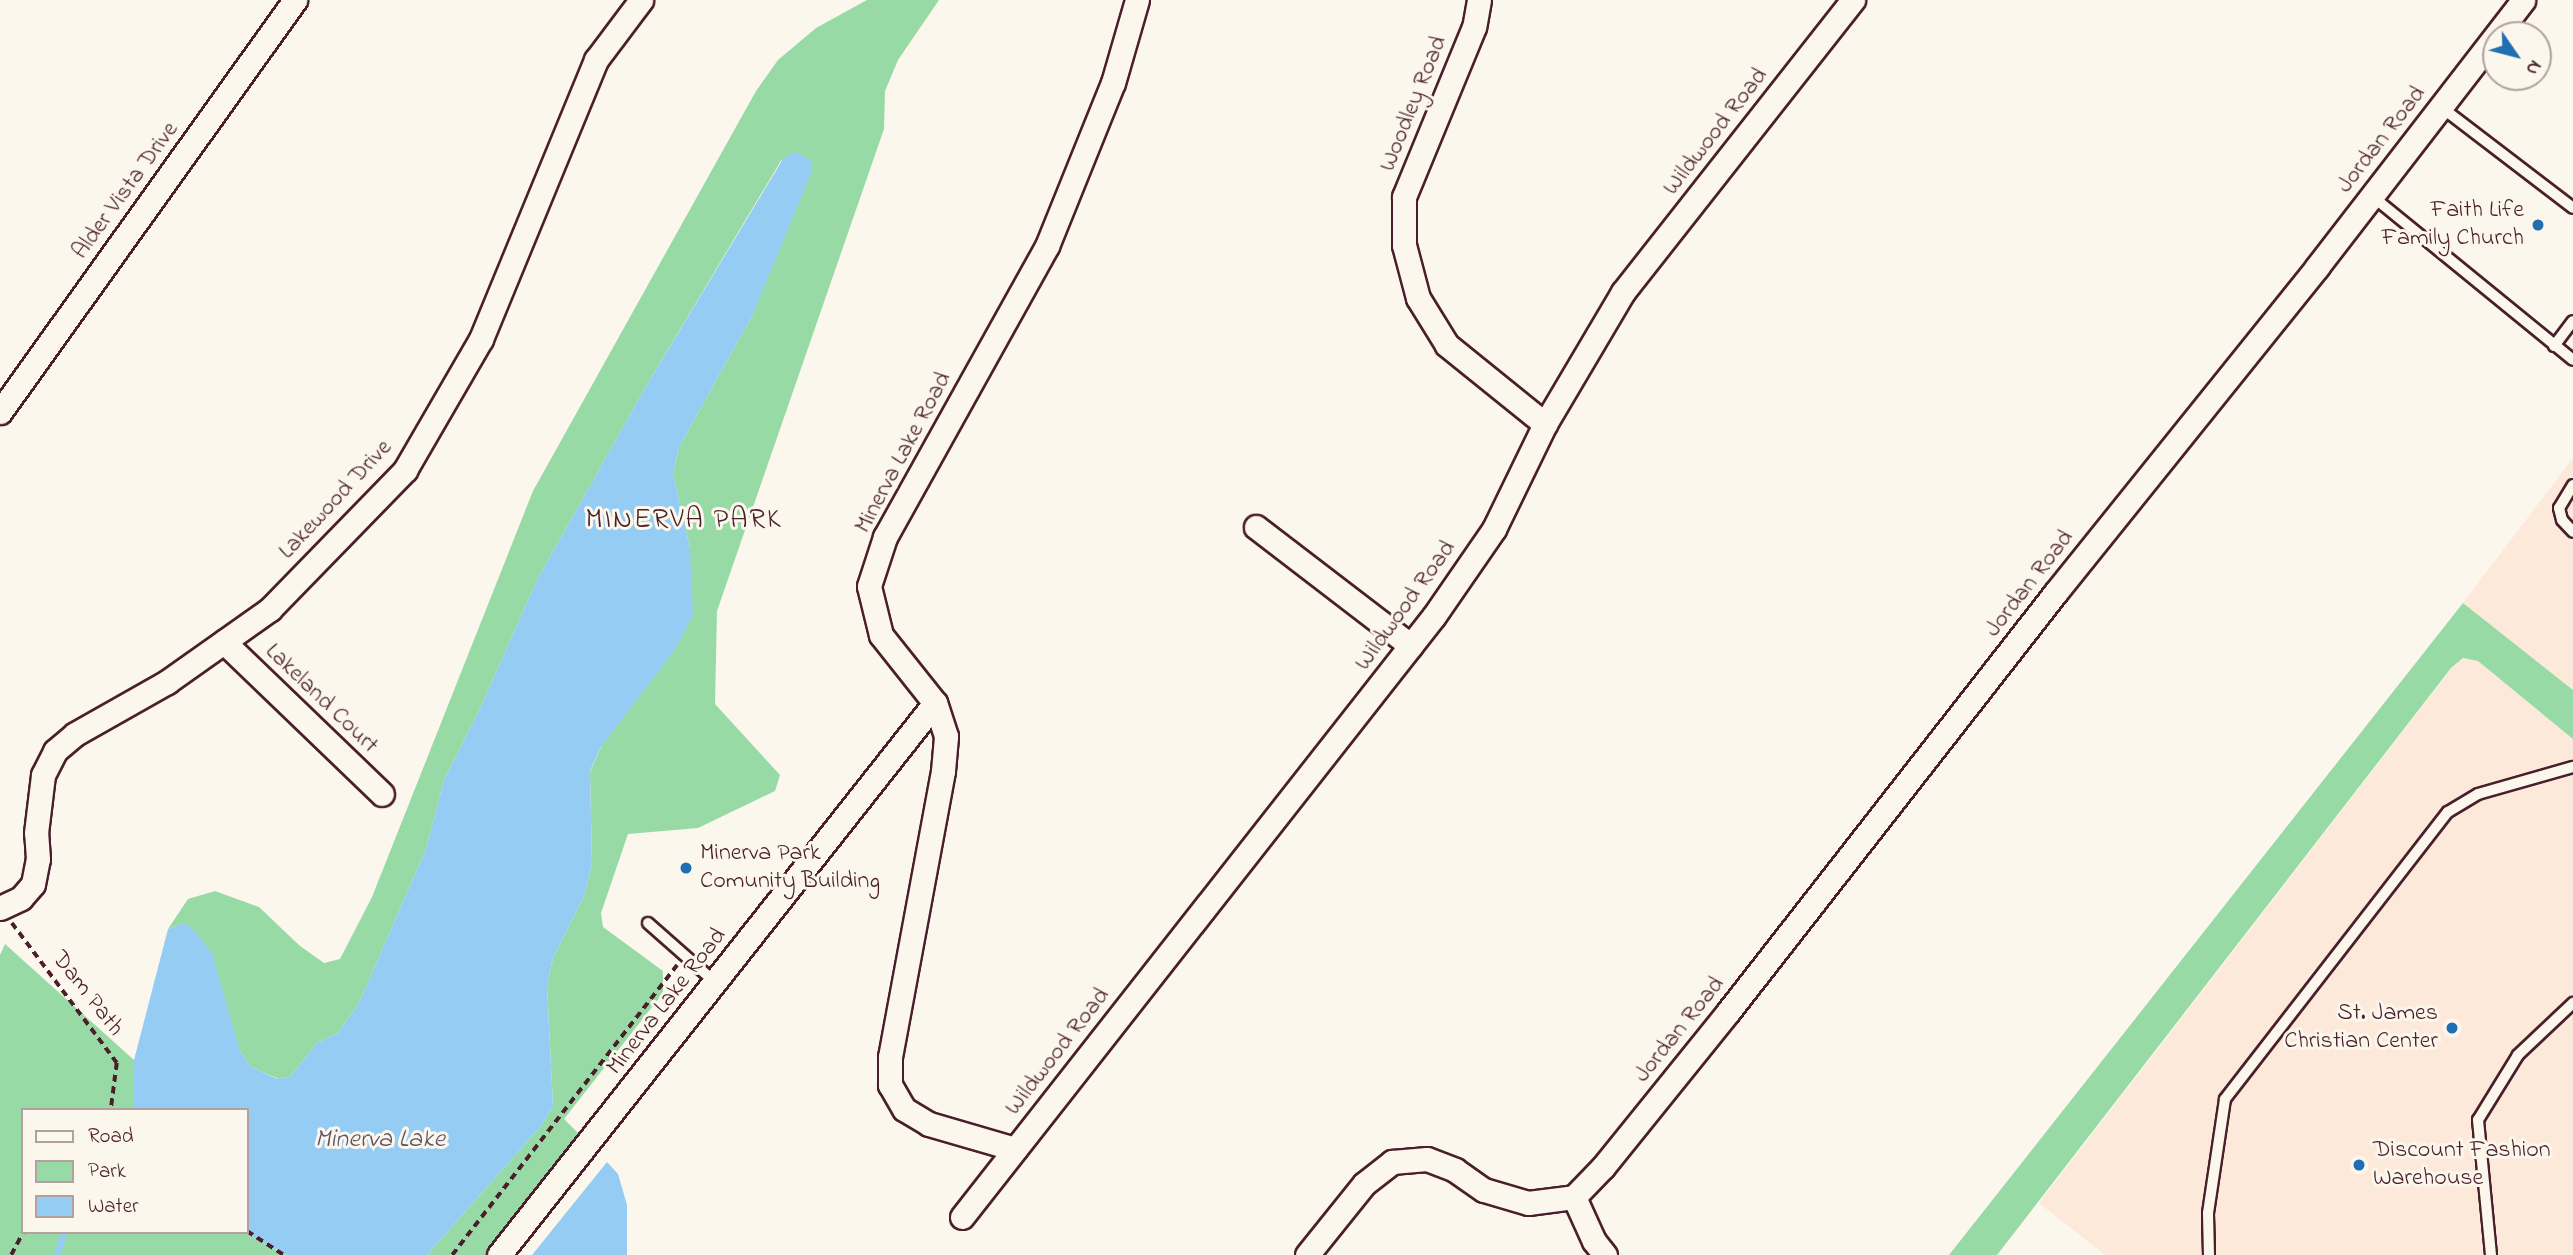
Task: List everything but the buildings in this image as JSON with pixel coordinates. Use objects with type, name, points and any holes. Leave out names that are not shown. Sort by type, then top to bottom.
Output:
[{"type":"street","name":"Alder Vista Drive","points":[[0,412],[295,0]]},
{"type":"street","name":"Lakewood Drive","points":[[3,908],[21,898],[33,884],[38,859],[36,833],[43,775],[55,751],[75,734],[167,682],[270,609],[405,470],[481,339],[596,60],[641,0]]},
{"type":"street","name":"Minerva Lake Road","points":[[499,1255],[935,703],[881,635],[869,586],[885,537],[1047,246],[1113,83],[1137,0]]},
{"type":"street","name":"Woodley Road","points":[[1479,0],[1474,27],[1404,197],[1405,245],[1418,298],[1447,345],[1545,425]]},
{"type":"street","name":"Wildwood Road","points":[[962,1217],[1411,646],[1494,529],[1545,425],[1623,292],[1853,0]]},
{"type":"street","name":"Jordan Road","points":[[1574,1197],[1604,1167],[1728,1012],[2372,196],[2523,0]]},
{"type":"street","points":[[1256,527],[1411,646]]},
{"type":"street","name":"Lakeland Court","points":[[224,642],[382,794]]},
{"type":"street","points":[[935,703],[946,736],[943,771],[890,1057],[890,1085],[904,1110],[929,1124],[1015,1149]]},
{"type":"street","points":[[1307,1255],[1364,1184],[1392,1162],[1427,1159],[1455,1170],[1484,1190],[1528,1203],[1574,1197],[1594,1241],[1605,1255]]},
{"type":"lane","points":[[2441,107],[2573,208]]},
{"type":"lane","points":[[2372,196],[2573,360]]},
{"type":"lane","points":[[2551,343],[2573,321]]},
{"type":"lane","points":[[2573,485],[2559,508],[2562,520],[2573,532]]},
{"type":"lane","points":[[2209,1255],[2208,1213],[2225,1099],[2448,812],[2478,794],[2573,767]]},
{"type":"lane","points":[[648,923],[716,983]]},
{"type":"lane","points":[[2491,1255],[2478,1120],[2518,1055],[2557,1015],[2573,1003]]},
{"type":"path","name":"Dam Path","points":[[3,908],[17,932],[117,1063],[111,1108]]},
{"type":"path","points":[[452,1255],[684,955]]},
{"type":"path","points":[[248,1232],[284,1255]]},
{"type":"path","points":[[11,1255],[22,1234]]},
{"type":"shaded area","points":[[2573,458],[2573,690],[2463,603]]},
{"type":"shaded area","points":[[2463,658],[2478,661],[2573,739],[2573,1255],[2105,1255],[2039,1203],[2451,669]]},
{"type":"green space","points":[[867,0],[939,0],[898,60],[885,91],[884,129],[717,611],[715,704],[780,775],[775,791],[698,828],[628,834],[601,913],[603,927],[663,971],[663,993],[564,1119],[581,1136],[487,1255],[427,1255],[541,1126],[553,1106],[547,986],[553,958],[585,894],[592,863],[590,772],[690,548],[673,474],[679,447],[753,314],[782,159],[648,383],[537,580],[479,711],[444,780],[426,849],[359,1003],[338,1033],[317,1043],[290,1077],[279,1079],[251,1067],[240,1051],[185,923],[168,929],[188,899],[215,891],[259,907],[300,946],[324,963],[340,959],[372,897],[533,491],[756,91],[778,60],[816,28]]},
{"type":"green space","points":[[2463,603],[2573,690],[2573,739],[2478,661],[2463,658],[2451,668],[1997,1255],[1949,1255]]},
{"type":"green space","points":[[5,944],[134,1060],[134,1108],[21,1108],[21,1234],[247,1234],[286,1255],[0,1255],[0,955]]},
{"type":"water","name":"Minerva Lake","points":[[795,152],[811,160],[812,171],[753,314],[679,447],[673,474],[690,548],[693,615],[676,648],[601,747],[590,771],[592,863],[585,894],[553,958],[547,986],[553,1106],[541,1126],[427,1255],[286,1255],[247,1234],[248,1108],[134,1108],[134,1060],[168,929],[185,923],[212,953],[240,1051],[251,1067],[278,1079],[290,1077],[317,1043],[338,1033],[359,1003],[426,849],[444,780],[479,711],[537,580],[648,383],[783,159]]},
{"type":"water","points":[[607,1162],[618,1174],[627,1205],[627,1255],[532,1255]]},
{"type":"waterway","points":[[57,1255],[64,1234]]},
{"type":"place","name":"Faith Life Family Church","points":[[2538,225]]},
{"type":"place","name":"Minerva Park Comunity Building","points":[[686,868]]},
{"type":"place","name":"St. James Christian Center","points":[[2452,1028]]},
{"type":"place","name":"Discount Fashion Warehouse","points":[[2359,1165]]},
{"type":"district","name":"MINERVA PARK","points":[[684,521]]}]
